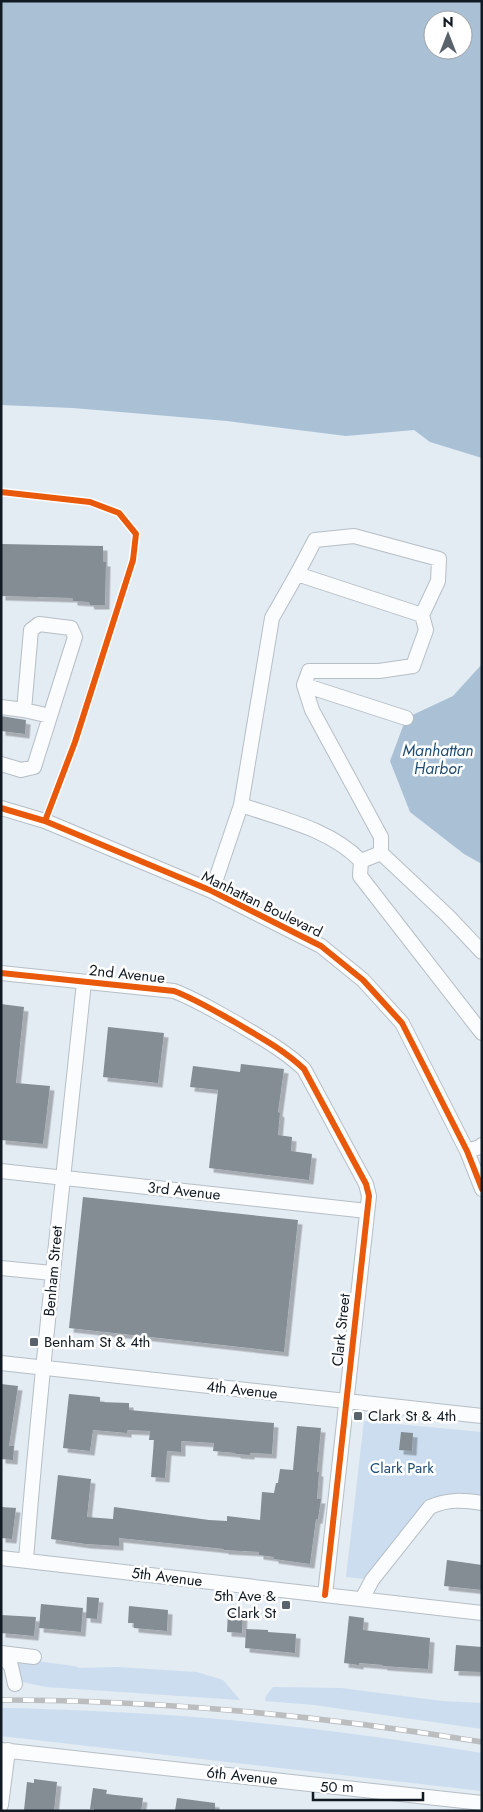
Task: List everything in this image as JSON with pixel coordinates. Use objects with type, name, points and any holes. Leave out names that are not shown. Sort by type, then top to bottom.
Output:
[{"type":"street","points":[[212,891],[241,805],[272,618],[314,540],[354,536],[439,559],[438,581],[422,615],[426,630],[413,666],[379,671],[309,671],[304,685],[312,710],[381,838],[381,853],[448,916],[482,952]]},
{"type":"street","points":[[296,574],[422,615]]},
{"type":"street","points":[[1,764],[21,770],[34,767],[75,637],[71,628],[39,624],[31,630],[24,710]]},
{"type":"street","points":[[304,685],[406,718]]},
{"type":"street","points":[[1,707],[50,716]]},
{"type":"street","points":[[241,805],[322,834],[349,849],[361,860]]},
{"type":"street","name":"Manhattan Boulevard","points":[[1,808],[45,821],[212,891],[321,946],[363,980],[402,1023],[478,1148],[482,1189]]},
{"type":"street","points":[[361,860],[381,853]]},
{"type":"street","points":[[361,860],[360,876],[481,1029]]},
{"type":"street","name":"2nd Avenue","points":[[1,973],[174,991],[191,997],[276,1047],[304,1069],[310,1082]]},
{"type":"street","name":"Benham Street","points":[[26,1560],[35,1450],[45,1368],[52,1274],[84,982]]},
{"type":"street","name":"Clark Street","points":[[310,1082],[366,1184],[369,1196],[325,1595]]},
{"type":"street","name":"3rd Avenue","points":[[1,1171],[367,1211]]},
{"type":"street","points":[[1,1268],[52,1274]]},
{"type":"street","name":"4th Avenue","points":[[1,1363],[482,1416]]},
{"type":"street","points":[[362,1599],[372,1580],[430,1507],[443,1501],[457,1500],[482,1503]]},
{"type":"street","name":"5th Avenue","points":[[1,1558],[482,1613]]},
{"type":"street","points":[[1,1654],[34,1657]]},
{"type":"street","points":[[1,1654],[11,1666],[15,1684]]},
{"type":"street","points":[[1,1806],[4,1750]]},
{"type":"street","name":"6th Avenue","points":[[4,1750],[482,1803]]},
{"type":"green space","name":"Clark Park","points":[[364,1421],[482,1432],[482,1495],[456,1494],[432,1498],[366,1579],[346,1577]]},
{"type":"green space","points":[[12,1658],[80,1668],[117,1667],[197,1672],[223,1680],[240,1700],[46,1687],[18,1681]]},
{"type":"green space","points":[[273,1687],[341,1688],[442,1701],[482,1703],[482,1729],[314,1705],[265,1701],[266,1696]]},
{"type":"green space","points":[[1,1708],[141,1713],[239,1721],[385,1738],[482,1753],[482,1791],[1,1736]]},
{"type":"water","points":[[1,1],[482,1],[482,458],[430,442],[414,430],[346,436],[227,421],[73,408],[1,405]]},
{"type":"water","name":"Manhattan Harbor","points":[[482,664],[482,864],[464,854],[410,812],[390,761],[406,718],[453,696]]},
{"type":"building","points":[[1,544],[103,546],[103,562],[106,562],[105,605],[90,605],[89,602],[73,601],[73,598],[1,596]]},
{"type":"building","points":[[1,716],[26,720],[25,734],[1,731]]},
{"type":"building","points":[[1,1004],[24,1007],[16,1083],[50,1086],[43,1144],[1,1140]]},
{"type":"building","points":[[108,1027],[164,1033],[158,1083],[103,1077]]},
{"type":"building","points":[[241,1064],[284,1069],[278,1112],[280,1113],[278,1135],[292,1137],[291,1151],[312,1154],[309,1180],[209,1168],[218,1090],[190,1087],[193,1066],[240,1072]]},
{"type":"building","points":[[83,1197],[298,1220],[284,1352],[69,1328]]},
{"type":"building","points":[[1,1384],[18,1386],[9,1446],[14,1446],[13,1460],[1,1459]]},
{"type":"building","points":[[69,1394],[100,1397],[100,1402],[129,1403],[129,1410],[274,1423],[272,1454],[250,1453],[250,1455],[213,1451],[214,1443],[181,1441],[181,1452],[167,1451],[165,1478],[151,1477],[154,1440],[149,1440],[150,1431],[127,1430],[127,1433],[93,1430],[90,1451],[63,1448]]},
{"type":"building","points":[[297,1426],[321,1428],[317,1472],[319,1472],[317,1499],[321,1499],[318,1519],[316,1519],[310,1564],[274,1559],[274,1557],[259,1555],[259,1552],[119,1538],[119,1546],[51,1539],[58,1475],[91,1479],[87,1517],[113,1519],[114,1507],[209,1520],[227,1521],[227,1516],[260,1520],[262,1492],[274,1493],[280,1469],[293,1470]]},
{"type":"building","points":[[401,1432],[413,1433],[412,1451],[399,1450]]},
{"type":"building","points":[[1,1507],[16,1508],[12,1539],[1,1538]]},
{"type":"building","points":[[447,1560],[482,1565],[482,1590],[444,1586]]},
{"type":"building","points":[[87,1597],[99,1598],[97,1619],[86,1618]]},
{"type":"building","points":[[41,1604],[83,1608],[81,1632],[39,1628]]},
{"type":"building","points":[[129,1606],[168,1610],[167,1631],[134,1628],[134,1623],[128,1623]]},
{"type":"building","points":[[228,1612],[243,1613],[242,1633],[227,1632]]},
{"type":"building","points":[[1,1615],[36,1617],[34,1636],[1,1633]]},
{"type":"building","points":[[349,1616],[364,1618],[363,1630],[430,1638],[428,1669],[344,1663]]},
{"type":"building","points":[[246,1629],[296,1634],[295,1653],[245,1648]]},
{"type":"building","points":[[456,1645],[482,1647],[482,1672],[454,1671]]},
{"type":"building","points":[[34,1779],[57,1782],[54,1811],[24,1810],[27,1782],[34,1783]]},
{"type":"building","points":[[93,1788],[107,1790],[106,1794],[143,1798],[141,1811],[94,1811],[94,1809],[90,1809]]},
{"type":"building","points":[[177,1798],[215,1803],[215,1811],[175,1811]]},
{"type":"railway","points":[[1,1700],[122,1703],[242,1711],[362,1724],[482,1742]]},
{"type":"cycle path","points":[[1,492],[90,502],[119,513],[136,534],[133,560],[75,742],[45,821]]},
{"type":"cycle path","points":[[1,808],[45,821],[212,891],[321,946],[363,980],[402,1023],[467,1151],[482,1189]]},
{"type":"cycle path","points":[[1,973],[174,991],[197,1001],[233,1021],[279,1049],[304,1069],[366,1184],[369,1196],[325,1595]]},
{"type":"place","name":"Benham St & 4th","points":[[34,1342]]},
{"type":"place","name":"Clark St & 4th","points":[[358,1416]]},
{"type":"place","name":"5th Ave & Clark St","points":[[286,1605]]}]
